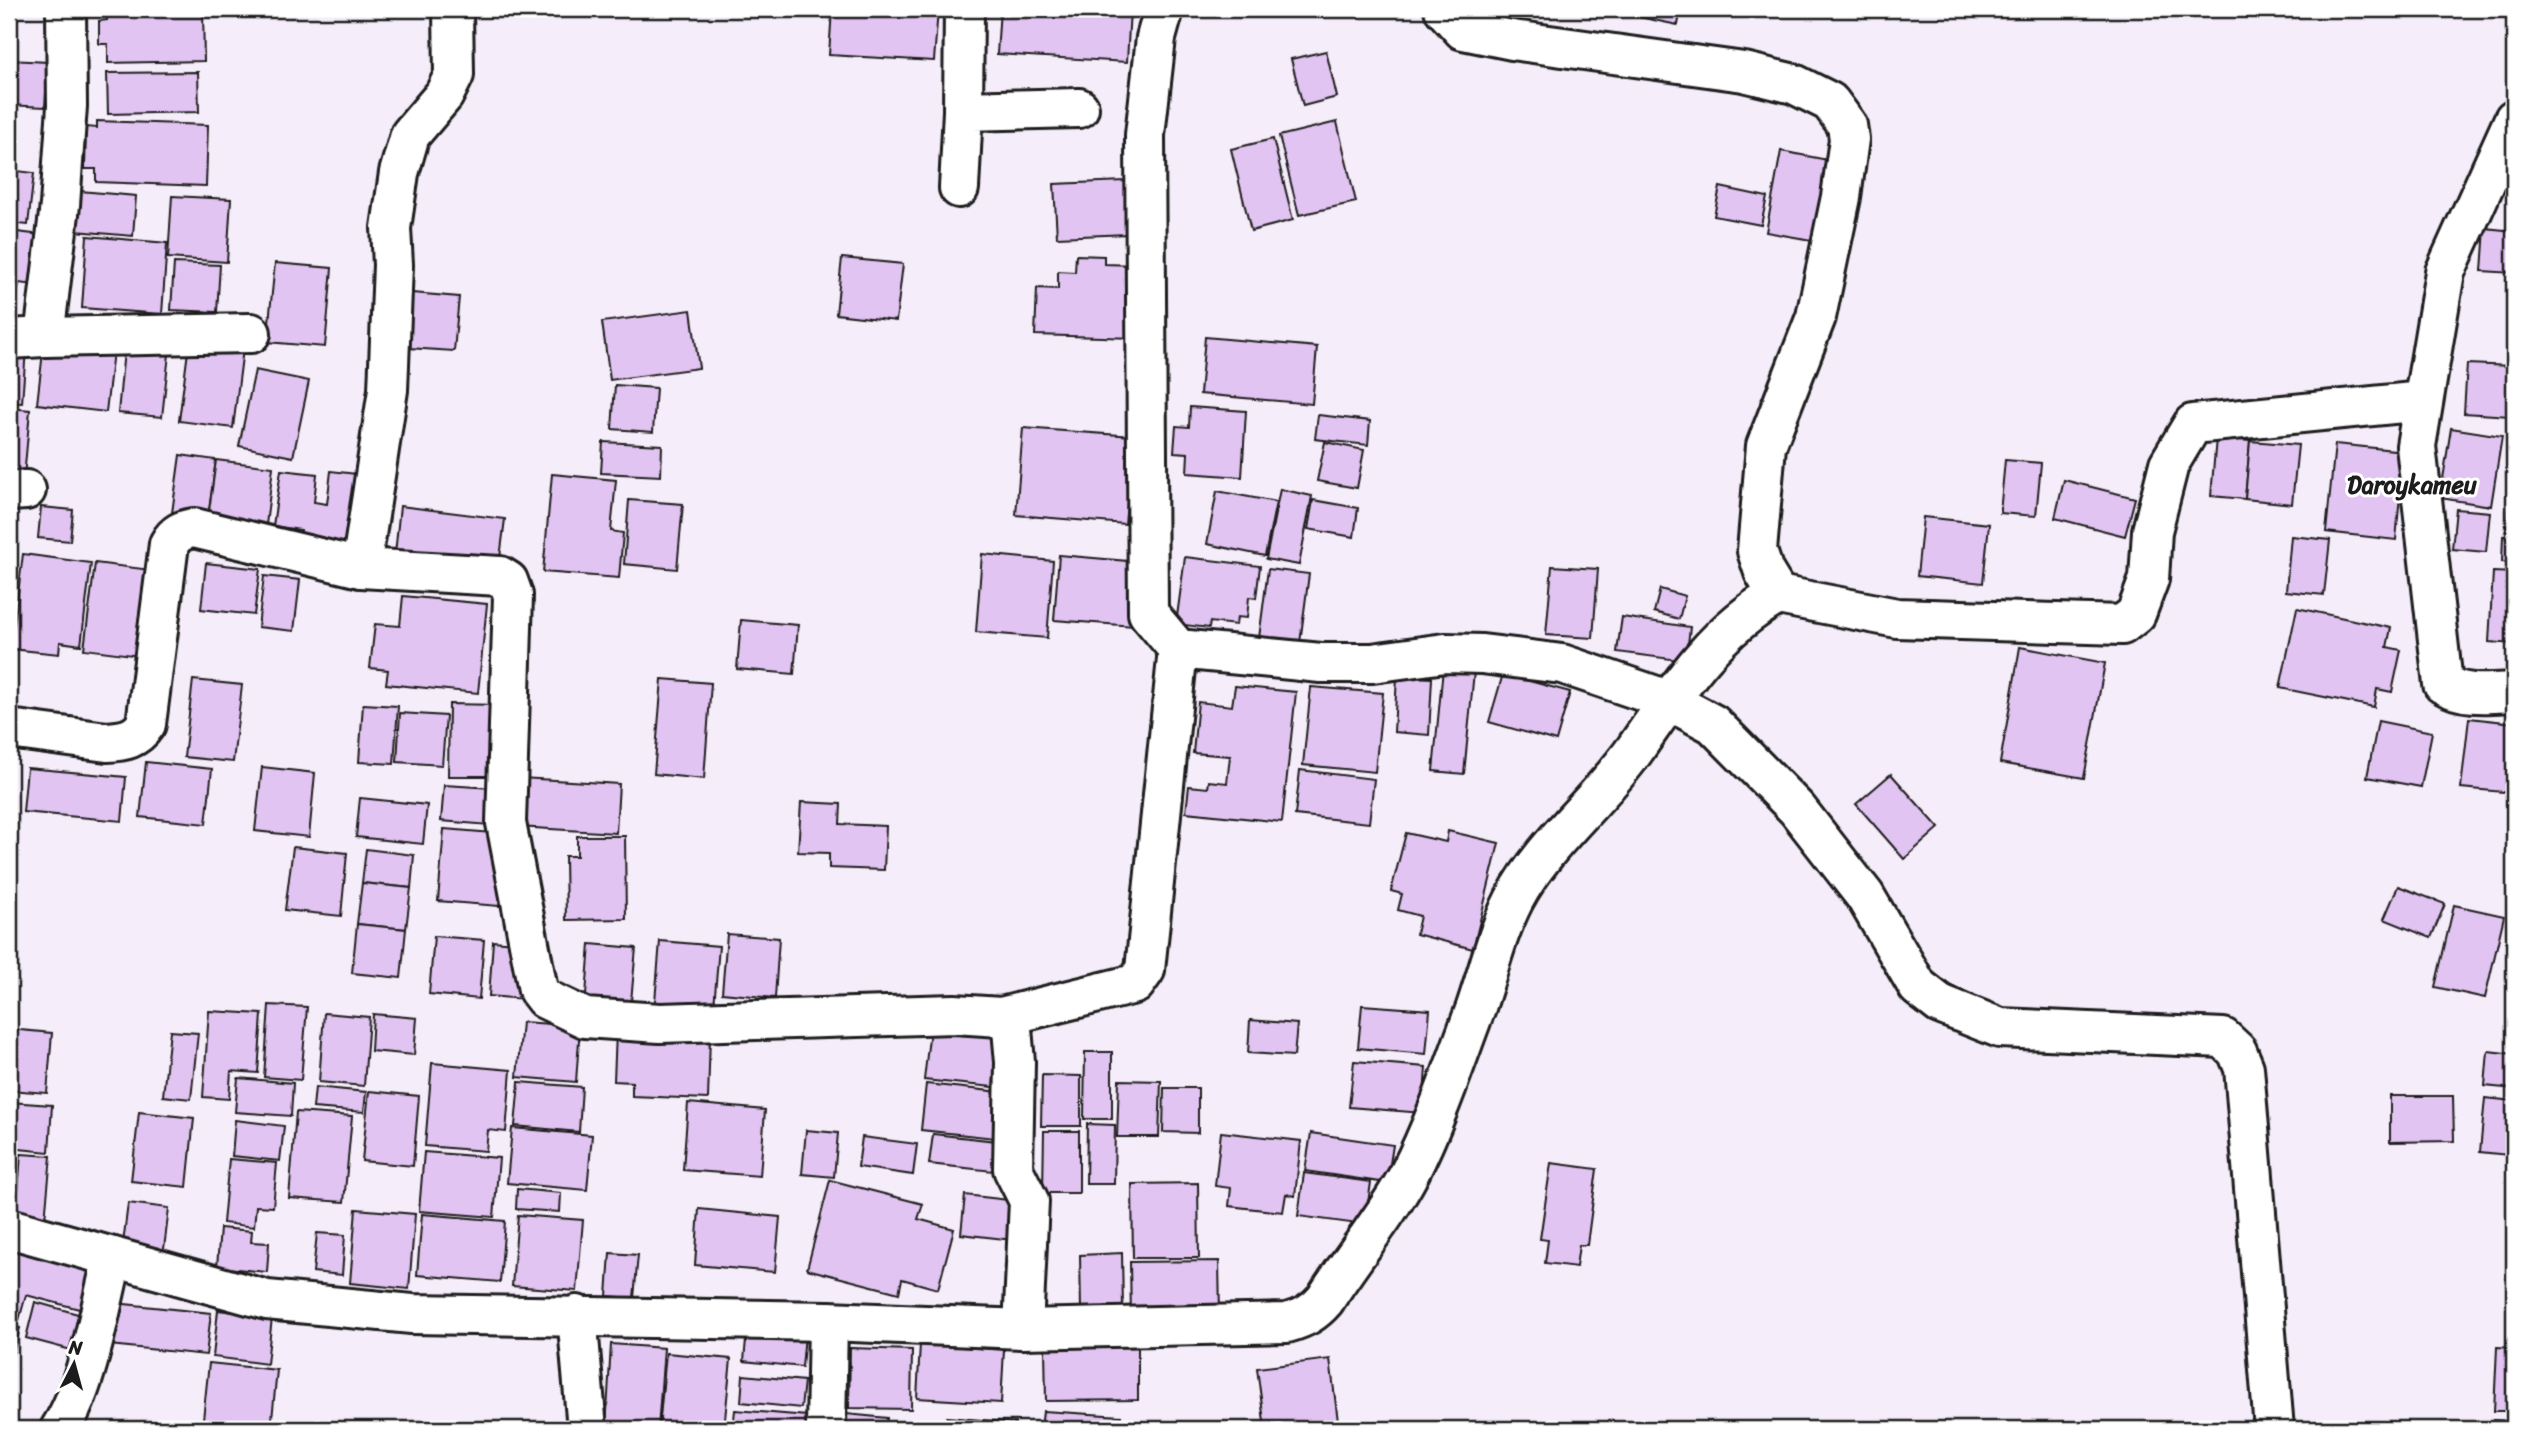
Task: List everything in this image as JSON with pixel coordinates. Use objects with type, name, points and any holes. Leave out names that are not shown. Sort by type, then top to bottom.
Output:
[{"type":"street","points":[[66,9],[67,106],[60,205],[27,338],[251,333]]},
{"type":"street","points":[[361,568],[388,390],[393,265],[391,228],[399,173],[410,135],[444,94],[454,75],[453,9]]},
{"type":"street","points":[[959,188],[964,9]]},
{"type":"street","points":[[1164,9],[1156,38],[1145,135],[1148,613],[1178,649],[1321,663],[1372,663],[1445,653],[1482,654],[1562,664],[1668,700],[1713,724],[1797,809],[1865,896],[1918,987],[1940,1004],[2000,1028],[2223,1038],[2237,1051],[2244,1068],[2274,1429]]},
{"type":"street","points":[[1444,9],[1463,30],[1524,42],[1744,72],[1794,84],[1829,102],[1847,125],[1849,139],[1841,197],[1816,317],[1766,446],[1757,551],[1764,572],[1778,595]]},
{"type":"street","points":[[963,111],[1079,108]]},
{"type":"street","points":[[2514,119],[2445,272],[2416,446],[2443,684],[2452,690],[2474,693],[2514,692]]},
{"type":"street","points":[[9,1228],[267,1300],[412,1314],[828,1321],[1023,1329],[1287,1323],[1315,1312],[1409,1173],[1475,1010],[1499,934],[1524,882],[1634,750],[1668,700],[1723,634],[1748,611],[1778,595],[1897,618],[2122,625],[2136,614],[2148,579],[2152,531],[2169,464],[2193,424],[2423,401]]},
{"type":"street","points":[[9,729],[107,742],[122,741],[140,733],[146,724],[169,544],[174,535],[183,530],[194,528],[361,568],[500,576],[512,587],[506,823],[538,990],[545,999],[585,1018],[660,1023],[954,1014],[1001,1017],[1135,984],[1145,970],[1178,649]]},
{"type":"street","points":[[1001,1017],[1012,1029],[1015,1062],[1013,1168],[1028,1201],[1023,1329]]},
{"type":"street","points":[[60,1429],[69,1415],[83,1373],[113,1257]]},
{"type":"street","points":[[578,1315],[587,1429]]},
{"type":"street","points":[[826,1429],[828,1321]]},
{"type":"building","points":[[107,9],[203,9],[204,61],[108,63],[108,44],[99,44],[99,21],[107,20]]},
{"type":"building","points":[[832,9],[938,9],[934,61],[829,55]]},
{"type":"building","points":[[1000,9],[1130,9],[1127,62],[997,54]]},
{"type":"building","points":[[1600,9],[1681,9],[1678,25]]},
{"type":"building","points":[[1326,51],[1337,97],[1303,106],[1291,59]]},
{"type":"building","points":[[9,60],[48,62],[45,107],[9,105]]},
{"type":"building","points":[[198,72],[199,112],[108,114],[107,73]]},
{"type":"building","points":[[97,121],[208,125],[206,186],[96,182],[96,169],[85,169],[86,127],[97,128]]},
{"type":"building","points":[[1337,122],[1356,202],[1299,215],[1279,136]]},
{"type":"building","points":[[1273,139],[1293,220],[1251,231],[1231,149]]},
{"type":"building","points":[[1781,151],[1838,162],[1823,242],[1766,232]]},
{"type":"building","points":[[9,170],[34,173],[28,225],[9,223]]},
{"type":"building","points":[[1125,181],[1128,234],[1057,237],[1054,184]]},
{"type":"building","points":[[1720,187],[1767,197],[1761,225],[1714,216]]},
{"type":"building","points":[[80,191],[136,196],[133,236],[76,231]]},
{"type":"building","points":[[172,196],[231,199],[227,262],[168,258]]},
{"type":"building","points":[[2485,228],[2514,231],[2514,273],[2482,271]]},
{"type":"building","points":[[9,231],[41,235],[45,286],[19,283],[15,311],[9,310]]},
{"type":"building","points":[[87,236],[167,243],[162,314],[82,308]]},
{"type":"building","points":[[1076,255],[1104,256],[1104,264],[1137,265],[1135,338],[1035,335],[1037,288],[1058,289],[1058,271],[1075,272]]},
{"type":"building","points":[[842,258],[903,264],[896,321],[836,314]]},
{"type":"building","points":[[174,263],[220,265],[217,312],[171,310]]},
{"type":"building","points":[[275,263],[332,268],[325,347],[267,342]]},
{"type":"building","points":[[412,293],[459,297],[454,351],[408,348]]},
{"type":"building","points":[[691,310],[699,368],[610,380],[602,322]]},
{"type":"building","points":[[1205,337],[1317,347],[1312,404],[1200,394]]},
{"type":"building","points":[[125,340],[170,345],[162,417],[118,413]]},
{"type":"building","points":[[44,343],[113,351],[106,412],[37,404]]},
{"type":"building","points":[[189,343],[243,349],[233,428],[179,421]]},
{"type":"building","points":[[9,348],[26,349],[22,403],[9,402]]},
{"type":"building","points":[[2467,364],[2512,366],[2510,416],[2464,413]]},
{"type":"building","points":[[255,370],[309,381],[293,457],[239,446]]},
{"type":"building","points":[[615,385],[656,388],[653,432],[612,429]]},
{"type":"building","points":[[1190,407],[1246,411],[1242,477],[1187,473],[1188,453],[1174,452],[1176,426],[1189,427]]},
{"type":"building","points":[[9,408],[30,410],[24,478],[9,477]]},
{"type":"building","points":[[1318,415],[1370,421],[1368,445],[1315,439]]},
{"type":"building","points":[[1023,428],[1133,436],[1125,524],[1016,515]]},
{"type":"building","points":[[2451,428],[2502,436],[2491,506],[2440,498]]},
{"type":"building","points":[[2216,438],[2250,441],[2245,499],[2211,496]]},
{"type":"building","points":[[2250,441],[2298,445],[2292,504],[2245,499]]},
{"type":"building","points":[[603,442],[662,445],[661,476],[601,473]]},
{"type":"building","points":[[1325,442],[1364,450],[1357,488],[1317,481]]},
{"type":"building","points":[[2335,444],[2404,451],[2396,540],[2326,532]]},
{"type":"building","points":[[180,455],[216,460],[208,518],[172,513]]},
{"type":"building","points":[[216,460],[273,467],[266,525],[208,518]]},
{"type":"building","points":[[2005,460],[2041,463],[2036,516],[2000,513]]},
{"type":"building","points":[[281,470],[317,474],[314,502],[327,504],[331,471],[365,475],[355,553],[299,546],[301,530],[273,526]]},
{"type":"building","points":[[552,474],[616,480],[611,531],[623,533],[619,578],[543,572]]},
{"type":"building","points":[[2064,480],[2135,498],[2125,536],[2055,518]]},
{"type":"building","points":[[1280,489],[1312,496],[1299,565],[1266,559]]},
{"type":"building","points":[[1217,491],[1276,502],[1265,556],[1207,544]]},
{"type":"building","points":[[2509,492],[2514,492],[2514,531],[2507,531]]},
{"type":"building","points":[[629,500],[683,504],[677,569],[624,564]]},
{"type":"building","points":[[1313,500],[1358,508],[1354,537],[1308,529]]},
{"type":"building","points":[[400,506],[505,519],[499,566],[395,554]]},
{"type":"building","points":[[41,507],[73,510],[70,541],[38,538]]},
{"type":"building","points":[[2456,509],[2490,512],[2486,552],[2452,549]]},
{"type":"building","points":[[1923,517],[1989,524],[1983,583],[1917,576]]},
{"type":"building","points":[[2291,536],[2330,540],[2324,595],[2286,591]]},
{"type":"building","points":[[2503,536],[2514,537],[2514,563],[2502,562]]},
{"type":"building","points":[[23,554],[91,563],[81,645],[60,642],[59,654],[11,649]]},
{"type":"building","points":[[982,554],[1053,561],[1047,638],[976,632]]},
{"type":"building","points":[[1059,555],[1139,562],[1134,626],[1054,620]]},
{"type":"building","points":[[1185,557],[1260,566],[1256,598],[1249,597],[1247,618],[1237,617],[1236,625],[1210,622],[1209,628],[1176,624]]},
{"type":"building","points":[[95,563],[159,571],[148,657],[84,649]]},
{"type":"building","points":[[206,563],[260,569],[254,615],[201,609]]},
{"type":"building","points":[[1552,566],[1598,569],[1593,638],[1546,635]]},
{"type":"building","points":[[1268,569],[1309,574],[1300,643],[1259,638]]},
{"type":"building","points":[[2493,572],[2514,573],[2514,644],[2489,642]]},
{"type":"building","points":[[264,576],[300,580],[294,631],[258,627]]},
{"type":"building","points":[[1660,589],[1685,596],[1679,619],[1654,612]]},
{"type":"building","points":[[403,596],[487,604],[478,693],[386,684],[388,670],[370,668],[375,624],[400,626]]},
{"type":"building","points":[[2297,608],[2391,628],[2387,647],[2401,650],[2392,692],[2377,689],[2374,707],[2280,688]]},
{"type":"building","points":[[1622,617],[1690,627],[1686,661],[1617,652]]},
{"type":"building","points":[[741,620],[798,625],[794,674],[737,669]]},
{"type":"building","points":[[2020,647],[2105,663],[2084,778],[2000,763]]},
{"type":"building","points":[[1444,658],[1475,661],[1464,774],[1433,771]]},
{"type":"building","points":[[1503,674],[1570,692],[1556,741],[1489,722]]},
{"type":"building","points":[[1397,676],[1432,678],[1429,735],[1394,732]]},
{"type":"building","points":[[662,679],[711,683],[704,779],[654,774]]},
{"type":"building","points":[[193,680],[242,685],[233,762],[184,757]]},
{"type":"building","points":[[1235,686],[1296,692],[1282,822],[1186,812],[1189,786],[1208,788],[1209,781],[1227,783],[1230,756],[1193,753],[1198,702],[1232,706]]},
{"type":"building","points":[[1311,687],[1383,693],[1375,772],[1303,765]]},
{"type":"building","points":[[363,704],[398,706],[394,764],[359,762]]},
{"type":"building","points":[[449,704],[500,705],[499,776],[448,776]]},
{"type":"building","points":[[400,713],[446,716],[442,765],[397,762]]},
{"type":"building","points":[[2469,718],[2514,723],[2514,793],[2461,788]]},
{"type":"building","points":[[2378,721],[2432,732],[2421,787],[2367,777]]},
{"type":"building","points":[[146,762],[212,769],[206,824],[140,817]]},
{"type":"building","points":[[262,767],[315,773],[309,837],[255,831]]},
{"type":"building","points":[[27,768],[126,777],[122,821],[23,812]]},
{"type":"building","points":[[1300,770],[1374,779],[1369,823],[1295,815]]},
{"type":"building","points":[[1891,774],[1939,828],[1904,859],[1856,804]]},
{"type":"building","points":[[521,778],[619,784],[616,833],[518,827]]},
{"type":"building","points":[[444,785],[493,788],[490,825],[441,821]]},
{"type":"building","points":[[360,798],[427,805],[423,844],[356,837]]},
{"type":"building","points":[[801,802],[841,804],[840,824],[886,826],[884,870],[829,868],[829,853],[798,852]]},
{"type":"building","points":[[444,829],[505,834],[499,906],[438,901]]},
{"type":"building","points":[[1448,831],[1499,843],[1473,949],[1416,934],[1420,916],[1398,910],[1402,894],[1391,891],[1406,833],[1446,842]]},
{"type":"building","points":[[577,836],[625,836],[626,919],[566,920],[565,856],[577,856]]},
{"type":"building","points":[[293,847],[347,853],[341,916],[285,910]]},
{"type":"building","points":[[366,849],[414,855],[411,888],[362,883]]},
{"type":"building","points":[[362,883],[411,888],[406,929],[357,924]]},
{"type":"building","points":[[2398,886],[2445,904],[2431,938],[2384,919]]},
{"type":"building","points":[[2454,905],[2504,916],[2485,998],[2435,987]]},
{"type":"building","points":[[357,924],[406,929],[401,978],[352,973]]},
{"type":"building","points":[[727,934],[779,938],[775,998],[722,993]]},
{"type":"building","points":[[434,936],[484,940],[479,999],[429,994]]},
{"type":"building","points":[[493,941],[527,944],[523,999],[489,996]]},
{"type":"building","points":[[660,941],[719,946],[714,1007],[655,1002]]},
{"type":"building","points":[[590,944],[636,948],[630,1012],[585,1008]]},
{"type":"building","points":[[269,1005],[307,1007],[301,1080],[264,1077]]},
{"type":"building","points":[[1362,1005],[1430,1010],[1426,1054],[1358,1048]]},
{"type":"building","points":[[209,1011],[262,1014],[258,1073],[231,1071],[229,1099],[203,1097]]},
{"type":"building","points":[[324,1013],[369,1017],[364,1086],[319,1082]]},
{"type":"building","points":[[373,1014],[417,1018],[414,1055],[371,1051]]},
{"type":"building","points":[[1250,1020],[1297,1024],[1294,1056],[1248,1053]]},
{"type":"building","points":[[522,1022],[580,1026],[576,1082],[517,1077]]},
{"type":"building","points":[[9,1029],[52,1033],[47,1093],[9,1090]]},
{"type":"building","points":[[930,1029],[998,1036],[993,1087],[924,1080]]},
{"type":"building","points":[[170,1031],[198,1033],[191,1099],[163,1096]]},
{"type":"building","points":[[616,1032],[710,1036],[708,1099],[632,1096],[632,1082],[614,1081]]},
{"type":"building","points":[[2488,1051],[2514,1054],[2514,1089],[2485,1086]]},
{"type":"building","points":[[1085,1052],[1112,1052],[1112,1119],[1084,1119]]},
{"type":"building","points":[[1354,1061],[1426,1067],[1423,1113],[1349,1107]]},
{"type":"building","points":[[432,1063],[511,1070],[506,1132],[488,1130],[486,1151],[425,1146]]},
{"type":"building","points":[[1042,1075],[1081,1076],[1081,1126],[1041,1126]]},
{"type":"building","points":[[238,1078],[293,1083],[291,1116],[235,1112]]},
{"type":"building","points":[[1119,1080],[1161,1081],[1159,1137],[1117,1137]]},
{"type":"building","points":[[519,1082],[582,1087],[579,1132],[515,1126]]},
{"type":"building","points":[[926,1084],[1000,1092],[995,1138],[921,1130]]},
{"type":"building","points":[[315,1087],[366,1092],[364,1112],[313,1108]]},
{"type":"building","points":[[1164,1088],[1198,1088],[1198,1133],[1163,1132]]},
{"type":"building","points":[[369,1091],[419,1096],[413,1166],[362,1161]]},
{"type":"building","points":[[2390,1096],[2453,1096],[2454,1141],[2390,1142]]},
{"type":"building","points":[[2485,1098],[2514,1101],[2514,1146],[2509,1145],[2508,1155],[2480,1152]]},
{"type":"building","points":[[9,1102],[52,1105],[49,1152],[9,1148]]},
{"type":"building","points":[[688,1103],[765,1110],[760,1176],[683,1170]]},
{"type":"building","points":[[139,1112],[194,1118],[187,1187],[131,1181]]},
{"type":"building","points":[[296,1112],[352,1116],[344,1202],[289,1198]]},
{"type":"building","points":[[235,1120],[284,1126],[280,1161],[232,1156]]},
{"type":"building","points":[[1087,1124],[1115,1125],[1114,1184],[1086,1184]]},
{"type":"building","points":[[512,1128],[592,1135],[587,1190],[507,1183]]},
{"type":"building","points":[[806,1130],[838,1133],[834,1177],[802,1174]]},
{"type":"building","points":[[1044,1131],[1079,1131],[1079,1193],[1043,1193]]},
{"type":"building","points":[[1221,1132],[1301,1141],[1295,1196],[1286,1194],[1283,1212],[1229,1206],[1231,1188],[1215,1186]]},
{"type":"building","points":[[1311,1133],[1393,1145],[1387,1183],[1305,1171]]},
{"type":"building","points":[[933,1134],[996,1141],[993,1171],[929,1164]]},
{"type":"building","points":[[862,1137],[917,1144],[913,1175],[858,1167]]},
{"type":"building","points":[[424,1152],[499,1158],[494,1217],[419,1211]]},
{"type":"building","points":[[21,1154],[51,1156],[45,1220],[16,1217]]},
{"type":"building","points":[[229,1159],[277,1163],[273,1207],[256,1206],[254,1227],[223,1223]]},
{"type":"building","points":[[1551,1163],[1597,1169],[1587,1245],[1579,1245],[1576,1267],[1545,1263],[1548,1240],[1540,1239]]},
{"type":"building","points":[[1304,1173],[1371,1182],[1365,1225],[1298,1216]]},
{"type":"building","points":[[830,1180],[923,1204],[918,1219],[954,1229],[938,1289],[902,1279],[899,1293],[807,1269]]},
{"type":"building","points":[[1198,1183],[1199,1258],[1133,1258],[1132,1184]]},
{"type":"building","points":[[517,1189],[561,1193],[560,1212],[516,1209]]},
{"type":"building","points":[[965,1195],[1026,1202],[1022,1241],[961,1234]]},
{"type":"building","points":[[128,1203],[169,1208],[163,1257],[122,1252]]},
{"type":"building","points":[[356,1209],[415,1214],[409,1289],[350,1283]]},
{"type":"building","points":[[699,1209],[780,1217],[775,1272],[695,1265]]},
{"type":"building","points":[[422,1214],[505,1221],[500,1282],[417,1275]]},
{"type":"building","points":[[518,1215],[583,1220],[577,1291],[512,1286]]},
{"type":"building","points":[[220,1228],[252,1231],[251,1242],[269,1243],[267,1272],[217,1267]]},
{"type":"building","points":[[317,1233],[345,1235],[342,1275],[313,1272]]},
{"type":"building","points":[[9,1248],[93,1272],[83,1310],[26,1295],[19,1320],[9,1318]]},
{"type":"building","points":[[610,1253],[638,1255],[634,1298],[607,1296]]},
{"type":"building","points":[[1122,1253],[1123,1309],[1081,1310],[1080,1255]]},
{"type":"building","points":[[1219,1261],[1220,1316],[1131,1316],[1130,1262]]},
{"type":"building","points":[[35,1302],[85,1316],[75,1351],[26,1338]]},
{"type":"building","points":[[105,1302],[211,1313],[206,1355],[100,1344]]},
{"type":"building","points":[[218,1310],[272,1317],[267,1364],[213,1357]]},
{"type":"building","points":[[9,1325],[20,1328],[9,1368]]},
{"type":"building","points":[[747,1329],[805,1335],[802,1367],[744,1361]]},
{"type":"building","points":[[611,1344],[664,1348],[658,1429],[606,1429]]},
{"type":"building","points":[[920,1344],[1004,1350],[1001,1403],[917,1398]]},
{"type":"building","points":[[1138,1347],[1138,1400],[1046,1401],[1045,1348]]},
{"type":"building","points":[[2497,1347],[2514,1348],[2514,1411],[2494,1411]]},
{"type":"building","points":[[850,1348],[912,1350],[911,1409],[849,1408]]},
{"type":"building","points":[[666,1353],[731,1359],[724,1429],[659,1429]]},
{"type":"building","points":[[1330,1359],[1339,1429],[1265,1429],[1257,1368]]},
{"type":"building","points":[[209,1363],[277,1370],[271,1429],[202,1429]]},
{"type":"building","points":[[743,1375],[804,1381],[801,1408],[741,1402]]},
{"type":"building","points":[[735,1410],[807,1416],[806,1429],[733,1429]]},
{"type":"building","points":[[1043,1411],[1121,1416],[1120,1429],[1041,1429]]},
{"type":"building","points":[[846,1414],[887,1418],[886,1429],[845,1429]]},
{"type":"building","points":[[947,1417],[1015,1423],[1015,1429],[946,1429]]},
{"type":"building","points":[[2493,1420],[2514,1421],[2514,1429],[2493,1429]]},
{"type":"district","name":"Daroykameu","points":[[2412,485]]}]
